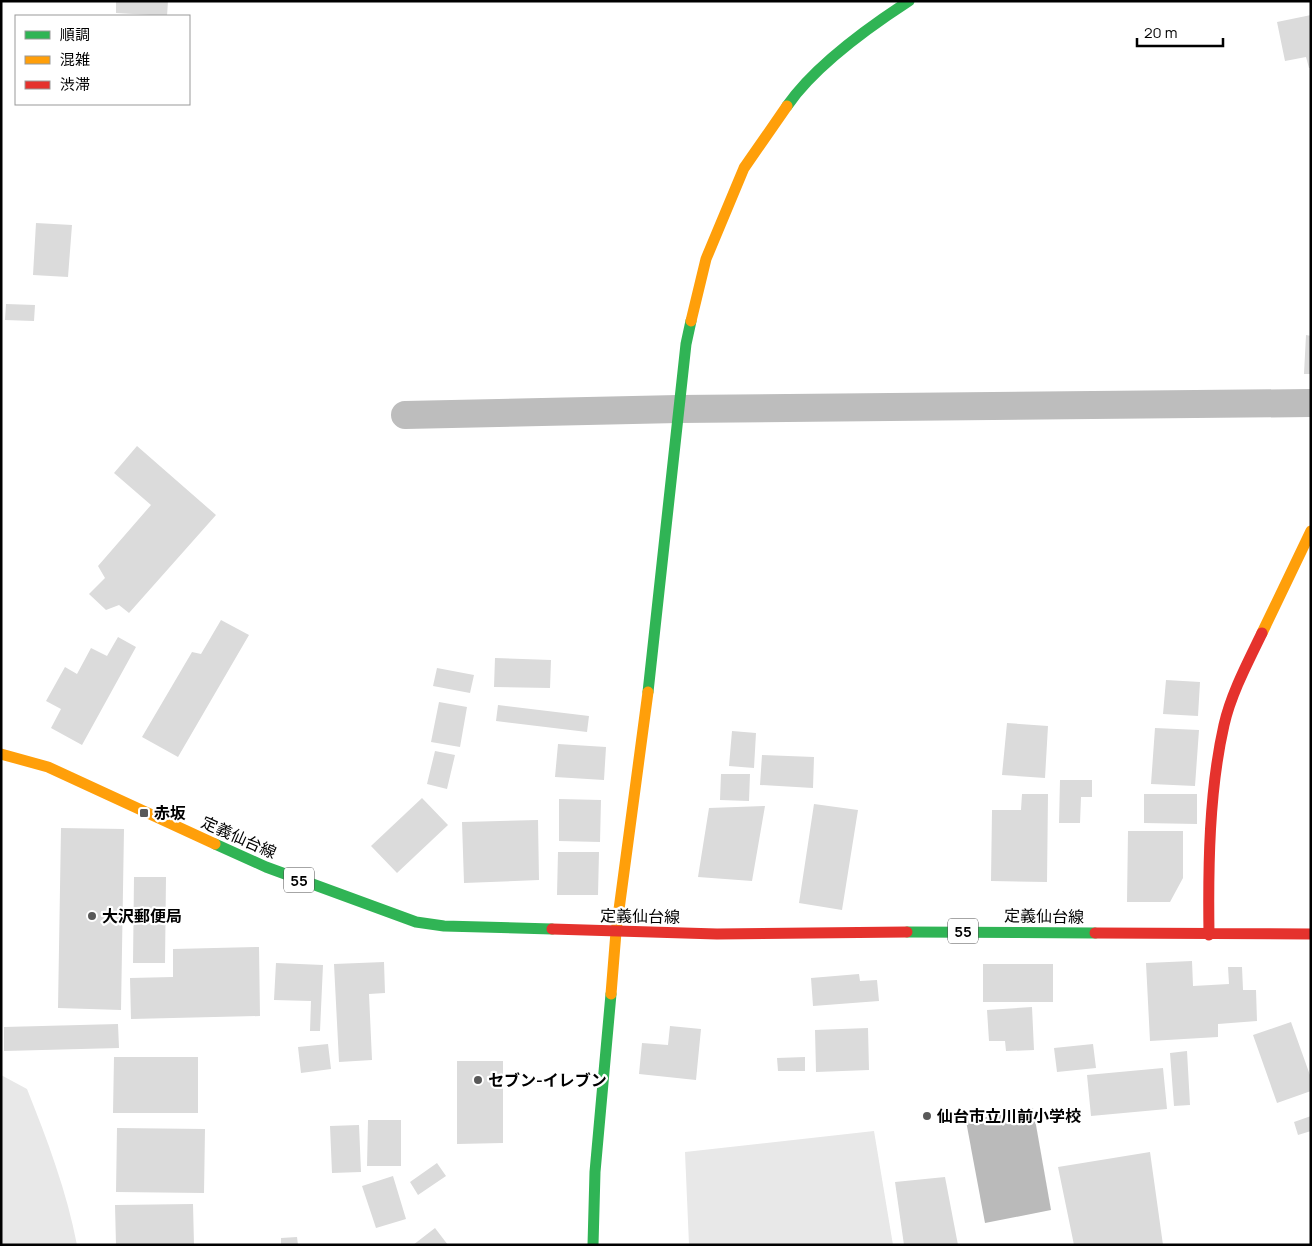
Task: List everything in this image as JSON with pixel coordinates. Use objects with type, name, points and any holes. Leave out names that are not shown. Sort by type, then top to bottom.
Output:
[{"type":"street","points":[[593,1245],[595,1172],[616,932],[646,714],[686,344],[706,259],[744,168],[797,91],[869,27],[909,1]]},
{"type":"street","points":[[405,415],[678,409],[1311,403]]},
{"type":"street","points":[[1209,935],[1210,852],[1215,789],[1224,724],[1247,664],[1311,532]]},
{"type":"street","name":"定義仙台線","points":[[1,754],[48,767],[266,867],[416,922],[452,926],[717,934],[948,931],[1209,935],[1311,934]]},
{"type":"shaded area","points":[[1,1075],[27,1089],[62,1186],[77,1245],[1,1245]]},
{"type":"shaded area","points":[[1033,1108],[1051,1210],[985,1223],[966,1121]]},
{"type":"shaded area","points":[[874,1131],[893,1245],[689,1245],[685,1152]]},
{"type":"building","points":[[116,1],[168,1],[167,15],[116,13]]},
{"type":"building","points":[[1311,15],[1311,68],[1309,68],[1306,57],[1285,61],[1277,22]]},
{"type":"building","points":[[36,223],[72,225],[68,277],[33,275]]},
{"type":"building","points":[[6,304],[35,305],[34,321],[5,320]]},
{"type":"building","points":[[1306,335],[1311,336],[1311,374],[1304,374]]},
{"type":"building","points":[[137,446],[216,515],[129,613],[119,605],[106,610],[89,594],[105,578],[98,566],[151,505],[114,473]]},
{"type":"building","points":[[221,620],[249,635],[178,757],[142,737],[192,652],[201,654]]},
{"type":"building","points":[[118,637],[136,647],[82,745],[51,728],[61,709],[46,701],[65,667],[77,674],[91,648],[107,656]]},
{"type":"building","points":[[495,658],[551,660],[550,688],[494,687]]},
{"type":"building","points":[[437,668],[474,675],[470,693],[433,686]]},
{"type":"building","points":[[1166,680],[1200,682],[1198,716],[1163,714]]},
{"type":"building","points":[[439,702],[467,707],[460,747],[431,742]]},
{"type":"building","points":[[498,705],[589,716],[587,732],[496,721]]},
{"type":"building","points":[[1007,723],[1048,726],[1045,778],[1002,775]]},
{"type":"building","points":[[1155,728],[1199,730],[1195,786],[1151,784]]},
{"type":"building","points":[[732,731],[756,733],[754,768],[729,766]]},
{"type":"building","points":[[558,744],[606,747],[604,780],[555,777]]},
{"type":"building","points":[[435,751],[455,755],[447,789],[427,784]]},
{"type":"building","points":[[762,755],[814,757],[813,788],[760,785]]},
{"type":"building","points":[[721,774],[750,774],[749,801],[720,800]]},
{"type":"building","points":[[1060,780],[1092,780],[1092,797],[1081,797],[1080,823],[1059,823]]},
{"type":"building","points":[[1022,794],[1048,794],[1047,882],[991,881],[992,810],[1021,810]]},
{"type":"building","points":[[1144,794],[1197,794],[1197,824],[1144,823]]},
{"type":"building","points":[[422,798],[448,825],[397,873],[371,846]]},
{"type":"building","points":[[559,799],[601,800],[600,842],[559,841]]},
{"type":"building","points":[[814,804],[858,810],[842,910],[799,903]]},
{"type":"building","points":[[765,806],[752,881],[698,877],[709,808]]},
{"type":"building","points":[[538,820],[539,880],[464,883],[462,822]]},
{"type":"building","points":[[61,828],[124,829],[121,1010],[58,1008]]},
{"type":"building","points":[[1128,831],[1183,831],[1183,878],[1170,902],[1127,902]]},
{"type":"building","points":[[558,852],[599,852],[598,895],[557,895]]},
{"type":"building","points":[[134,877],[166,877],[165,963],[133,963]]},
{"type":"building","points":[[259,947],[260,1016],[131,1019],[130,978],[173,977],[173,949]]},
{"type":"building","points":[[1192,961],[1193,986],[1229,984],[1228,967],[1242,967],[1243,990],[1256,990],[1257,1021],[1218,1024],[1218,1037],[1150,1041],[1146,963]]},
{"type":"building","points":[[384,962],[385,993],[369,994],[372,1060],[339,1062],[334,964]]},
{"type":"building","points":[[276,963],[323,965],[320,1031],[310,1031],[311,1001],[274,1000]]},
{"type":"building","points":[[983,964],[1053,964],[1053,1002],[983,1002]]},
{"type":"building","points":[[859,974],[860,981],[877,980],[879,1001],[813,1006],[811,978]]},
{"type":"building","points":[[1032,1007],[1034,1050],[1006,1051],[1005,1041],[989,1041],[987,1010]]},
{"type":"building","points":[[1291,1022],[1311,1078],[1311,1091],[1277,1103],[1253,1035]]},
{"type":"building","points":[[118,1024],[119,1048],[4,1051],[4,1027]]},
{"type":"building","points":[[670,1026],[701,1029],[696,1080],[639,1074],[642,1043],[668,1045]]},
{"type":"building","points":[[868,1028],[869,1070],[816,1072],[815,1030]]},
{"type":"building","points":[[328,1044],[331,1069],[301,1073],[298,1047]]},
{"type":"building","points":[[1093,1044],[1096,1068],[1057,1072],[1054,1048]]},
{"type":"building","points":[[1187,1051],[1190,1105],[1174,1106],[1170,1053]]},
{"type":"building","points":[[114,1057],[198,1057],[198,1113],[113,1113]]},
{"type":"building","points":[[805,1057],[805,1071],[778,1071],[777,1058]]},
{"type":"building","points":[[457,1061],[503,1061],[503,1143],[457,1144]]},
{"type":"building","points":[[1163,1068],[1167,1109],[1091,1116],[1087,1075]]},
{"type":"building","points":[[1311,1116],[1311,1131],[1298,1135],[1294,1122]]},
{"type":"building","points":[[368,1120],[401,1120],[401,1166],[367,1166]]},
{"type":"building","points":[[359,1125],[361,1172],[332,1173],[330,1126]]},
{"type":"building","points":[[117,1128],[205,1129],[204,1193],[116,1192]]},
{"type":"building","points":[[1150,1152],[1163,1245],[1074,1245],[1058,1167]]},
{"type":"building","points":[[437,1163],[446,1176],[418,1195],[410,1182]]},
{"type":"building","points":[[393,1176],[406,1219],[376,1228],[362,1186]]},
{"type":"building","points":[[945,1177],[958,1245],[904,1245],[895,1182]]},
{"type":"building","points":[[193,1204],[194,1245],[116,1245],[115,1205]]},
{"type":"building","points":[[435,1228],[448,1245],[413,1245]]},
{"type":"building","points":[[297,1237],[298,1245],[281,1245],[281,1238]]},
{"type":"traffic: fast","points":[[787,106],[798,91],[827,62],[860,35],[909,1]]},
{"type":"traffic: fast","points":[[648,692],[686,344],[691,321]]},
{"type":"traffic: fast","points":[[215,844],[266,867],[416,922],[444,926],[552,929]]},
{"type":"traffic: fast","points":[[907,932],[1095,933]]},
{"type":"traffic: fast","points":[[593,1245],[595,1172],[611,994]]},
{"type":"traffic: slow","points":[[691,321],[706,259],[744,168],[787,106]]},
{"type":"traffic: slow","points":[[1262,633],[1311,531]]},
{"type":"traffic: slow","points":[[611,994],[616,932],[648,692]]},
{"type":"traffic: slow","points":[[1,754],[48,767],[215,844]]},
{"type":"traffic: jam","points":[[1209,935],[1210,829],[1219,750],[1231,702],[1240,678],[1262,633]]},
{"type":"traffic: jam","points":[[552,929],[717,934],[907,932]]},
{"type":"traffic: jam","points":[[1095,933],[1311,934]]},
{"type":"place","name":"赤坂","points":[[144,813]]},
{"type":"place","name":"大沢郵便局","points":[[92,916]]},
{"type":"place","name":"セブン-イレブン","points":[[478,1080]]},
{"type":"place","name":"仙台市立川前小学校","points":[[927,1116]]}]
